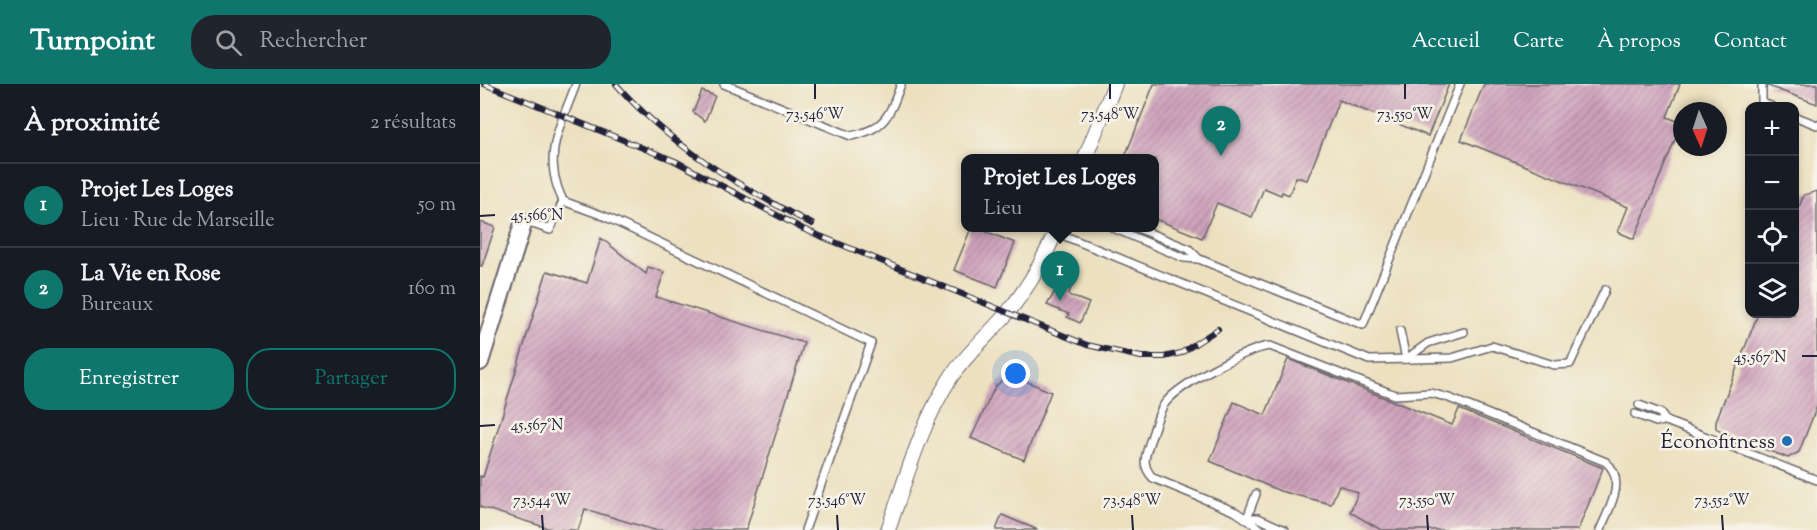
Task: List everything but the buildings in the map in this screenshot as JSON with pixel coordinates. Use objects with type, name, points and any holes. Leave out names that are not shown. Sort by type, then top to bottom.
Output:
[{"type":"street","points":[[1087,154],[1115,84]]},
{"type":"street","points":[[480,362],[524,221]]},
{"type":"street","points":[[888,530],[924,429],[940,396],[970,351],[1021,295],[1041,262],[1055,232]]},
{"type":"lane","points":[[524,221],[550,230],[563,201],[551,166],[552,153],[576,84]]},
{"type":"lane","points":[[724,84],[851,136],[869,132],[889,116],[901,84]]},
{"type":"lane","points":[[1122,232],[1184,258],[1198,259],[1363,325],[1460,84]]},
{"type":"lane","points":[[1762,84],[1762,102]]},
{"type":"lane","points":[[1799,118],[1817,125]]},
{"type":"lane","points":[[563,201],[604,216],[872,344],[805,530]]},
{"type":"lane","points":[[1061,232],[1369,360],[1452,358],[1492,346],[1554,365],[1570,364],[1605,290]]},
{"type":"lane","points":[[1147,232],[1189,249],[1198,259]]},
{"type":"lane","points":[[1400,331],[1406,359]]},
{"type":"lane","points":[[1406,359],[1428,343],[1464,332]]},
{"type":"lane","points":[[1286,530],[1258,518],[1247,518],[1153,478],[1143,460],[1164,405],[1177,392],[1261,347],[1270,346],[1395,395],[1431,393],[1449,398],[1606,462],[1613,468],[1616,488],[1600,530]]},
{"type":"lane","points":[[1639,405],[1660,413],[1666,421]]},
{"type":"lane","points":[[1635,414],[1656,422],[1666,421],[1817,480]]},
{"type":"lane","points":[[1247,518],[1256,494]]},
{"type":"lane","points":[[1247,518],[1254,527],[1262,530]]},
{"type":"railway","points":[[484,84],[675,161],[803,229],[1087,345],[1141,357],[1164,357],[1181,353],[1218,329]]},
{"type":"railway","points":[[616,84],[659,127],[683,146],[733,180],[812,224]]},
{"type":"place","name":"La Vie en Rose","points":[[1221,156]]},
{"type":"place","name":"Projet Les Loges","points":[[1060,301]]},
{"type":"place","name":"Éconofitness","points":[[1787,441]]}]
